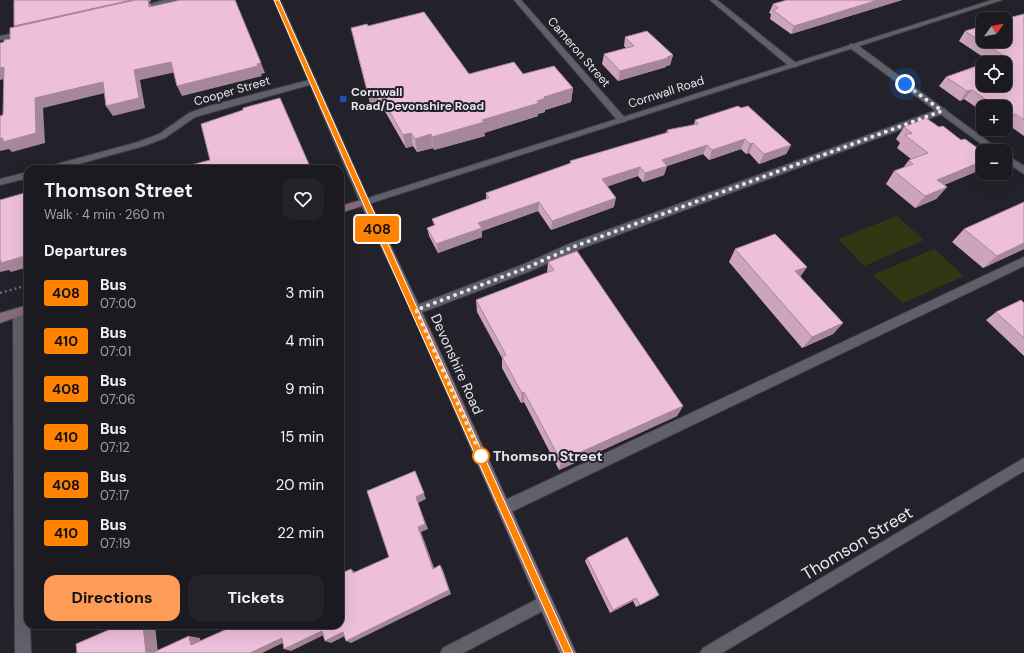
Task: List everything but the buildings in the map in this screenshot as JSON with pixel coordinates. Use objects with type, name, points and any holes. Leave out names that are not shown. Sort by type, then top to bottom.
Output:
[{"type":"main road","name":"Cornwall Road","points":[[344,209],[366,202]]},
{"type":"main road","name":"Devonshire Road","points":[[366,202],[416,310],[568,653]]},
{"type":"main road","points":[[0,318],[23,311]]},
{"type":"street","points":[[129,10],[174,0]]},
{"type":"street","name":"Devonshire Road","points":[[277,0],[366,202]]},
{"type":"street","name":"Cameron Street","points":[[517,0],[622,120]]},
{"type":"street","points":[[713,0],[793,65]]},
{"type":"street","name":"Cornwall Road","points":[[366,202],[999,0]]},
{"type":"street","points":[[0,38],[30,31]]},
{"type":"street","points":[[853,46],[987,144]]},
{"type":"street","name":"Cooper Street","points":[[64,165],[141,144],[162,136],[192,114],[313,81]]},
{"type":"street","points":[[416,310],[526,268],[573,247],[942,111]]},
{"type":"street","points":[[1012,162],[1024,171]]},
{"type":"street","points":[[0,182],[24,175]]},
{"type":"street","points":[[504,508],[1024,261]]},
{"type":"street","points":[[23,311],[23,653]]},
{"type":"street","name":"Thomson Street","points":[[708,653],[1024,464]]},
{"type":"street","points":[[448,653],[545,602]]},
{"type":"path","points":[[0,293],[24,285]]},
{"type":"green space","points":[[897,216],[924,240],[864,266],[838,239]]},
{"type":"green space","points":[[934,249],[964,276],[903,303],[873,275]]},
{"type":"bus line","name":"408","points":[[277,0],[357,184],[422,324],[568,653]]},
{"type":"place","name":"Cornwall Road/Devonshire Road","points":[[343,99]]},
{"type":"place","name":"Thomson Street","points":[[481,456]]},
{"type":"route","points":[[481,456],[416,310],[526,268],[573,247],[942,111],[905,84]]}]
